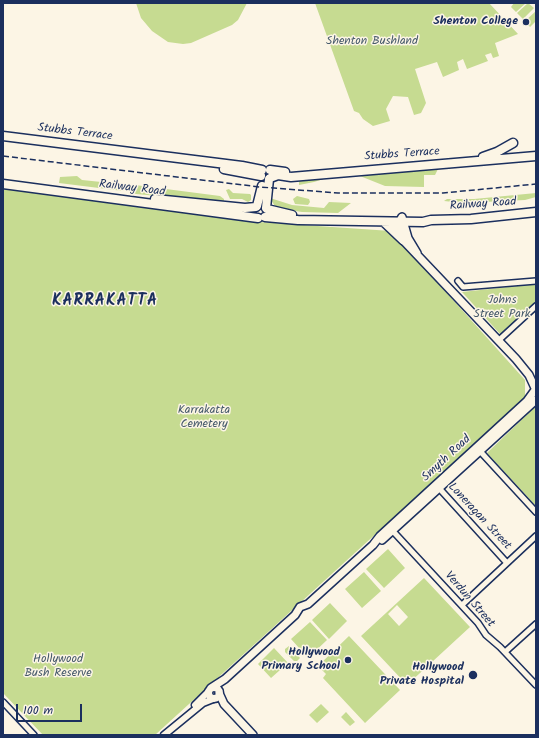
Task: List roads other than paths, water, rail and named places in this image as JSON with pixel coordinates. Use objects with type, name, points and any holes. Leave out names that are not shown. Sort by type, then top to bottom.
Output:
[{"type":"main road","name":"Stubbs Terrace","points":[[3,136],[242,166],[266,175],[536,152]]},
{"type":"main road","name":"Stubbs Terrace","points":[[3,140],[266,175],[291,177],[536,156]]},
{"type":"main road","points":[[483,157],[497,152],[513,143]]},
{"type":"main road","points":[[256,207],[266,175]]},
{"type":"main road","points":[[264,213],[266,175]]},
{"type":"main road","name":"Railway Road","points":[[3,179],[114,194],[245,208],[261,205],[264,213]]},
{"type":"main road","name":"Railway Road","points":[[3,184],[264,213],[317,217],[401,220]]},
{"type":"main road","name":"Railway Road","points":[[264,213],[298,220],[384,222],[423,217],[431,220],[536,212]]},
{"type":"main road","points":[[401,220],[398,228],[403,240]]},
{"type":"main road","points":[[401,220],[406,233],[418,253]]},
{"type":"main road","points":[[384,222],[418,253],[499,340],[529,375],[536,389]]},
{"type":"main road","points":[[529,375],[536,379]]},
{"type":"main road","name":"Smyth Road","points":[[210,690],[225,679],[295,615],[300,607],[308,604],[438,487],[527,401],[536,389]]},
{"type":"main road","name":"Smyth Road","points":[[478,449],[536,400]]},
{"type":"main road","name":"Smyth Road","points":[[219,693],[225,679]]},
{"type":"main road","points":[[224,704],[209,696],[210,690],[216,688],[224,704],[253,735]]},
{"type":"main road","points":[[213,699],[218,697],[219,693]]},
{"type":"street","points":[[458,281],[463,287],[536,281]]},
{"type":"street","points":[[499,340],[536,306]]},
{"type":"street","points":[[478,449],[536,512]]},
{"type":"street","name":"Loneragan Street","points":[[438,487],[507,563]]},
{"type":"street","name":"Verdun Street","points":[[391,529],[462,605],[478,623],[486,635],[506,652],[536,685]]},
{"type":"street","points":[[462,605],[536,536]]},
{"type":"street","points":[[506,652],[536,624]]},
{"type":"street","name":"Smyth Road","points":[[164,735],[210,690]]},
{"type":"street","name":"Smyth Road","points":[[182,719],[203,704],[213,699]]},
{"type":"street","points":[[3,704],[34,735]]},
{"type":"railway","points":[[3,156],[260,187],[338,193],[443,193],[536,184]]},
{"type":"place","name":"Shenton College","points":[[526,22]]},
{"type":"place","name":"Hollywood Primary School","points":[[348,660]]},
{"type":"place","name":"Hollywood Private Hospital","points":[[473,675]]},
{"type":"district","name":"KARRAKATTA","points":[[105,302]]},
{"type":"park label","name":"Shenton Bushland","points":[[372,42]]},
{"type":"park label","name":"Johns Street Park","points":[[502,308]]},
{"type":"park label","name":"Karrakatta Cemetery","points":[[204,418]]},
{"type":"park label","name":"Hollywood Bush Reserve","points":[[58,667]]}]
